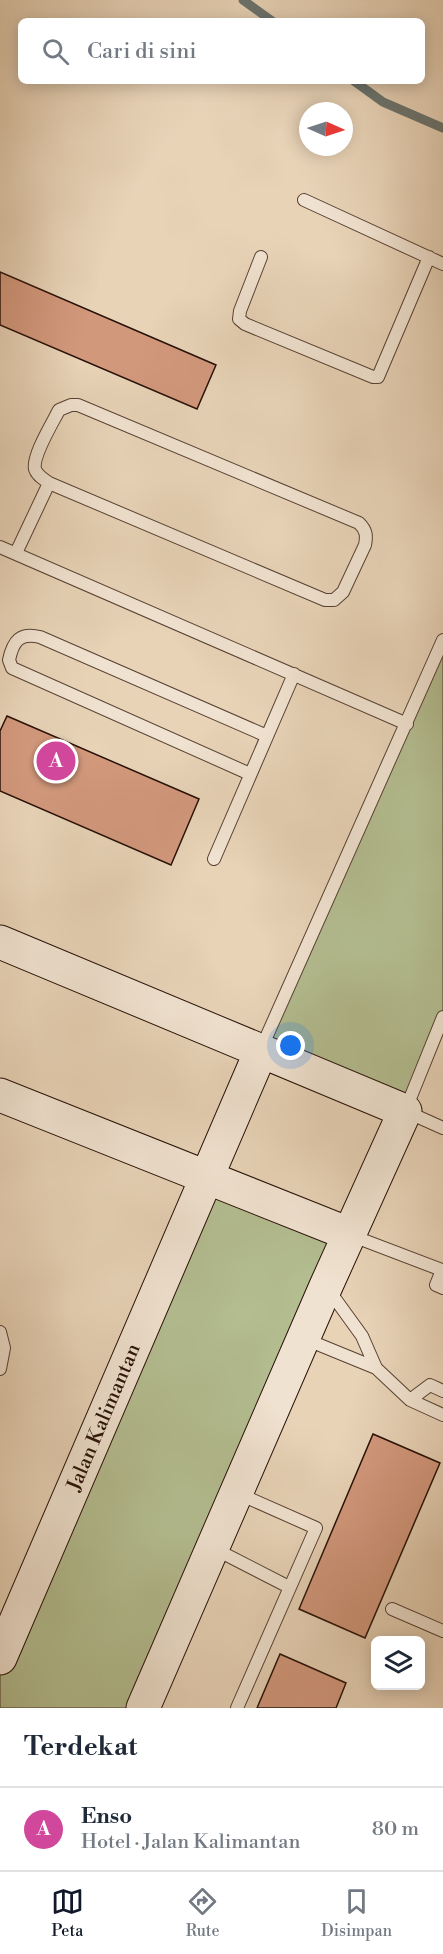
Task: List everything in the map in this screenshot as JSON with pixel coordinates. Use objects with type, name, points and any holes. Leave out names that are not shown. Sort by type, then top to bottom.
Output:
[{"type":"street","points":[[0,942],[405,1111],[303,1338],[143,1708]]},
{"type":"street","name":"Jalan Kalimantan","points":[[0,1658],[261,1050]]},
{"type":"street","points":[[0,1095],[349,1234]]},
{"type":"lane","points":[[304,200],[443,264]]},
{"type":"lane","points":[[261,257],[239,319],[378,377],[429,258]]},
{"type":"lane","points":[[78,405],[359,523],[367,537],[343,592],[334,600],[325,600],[49,483],[36,470],[36,456],[59,410],[65,406],[78,405]]},
{"type":"lane","points":[[16,553],[49,483]]},
{"type":"lane","points":[[0,547],[407,724]]},
{"type":"lane","points":[[250,774],[12,668],[9,660],[16,642],[23,636],[31,634],[40,637],[267,736]]},
{"type":"lane","points":[[261,1050],[443,640]]},
{"type":"lane","points":[[214,859],[294,674]]},
{"type":"lane","points":[[443,1017],[405,1111],[443,1128]]},
{"type":"lane","points":[[349,1234],[442,1270],[436,1285],[443,1288]]},
{"type":"lane","points":[[326,1286],[362,1336],[376,1368]]},
{"type":"lane","points":[[0,1332],[4,1348],[0,1369]]},
{"type":"lane","points":[[303,1338],[376,1368],[410,1400],[443,1415]]},
{"type":"lane","points":[[410,1400],[430,1385],[443,1390]]},
{"type":"lane","points":[[236,1493],[316,1528],[237,1708]]},
{"type":"lane","points":[[213,1548],[289,1587]]},
{"type":"lane","points":[[392,1609],[443,1631]]},
{"type":"green space","points":[[443,640],[443,1017],[405,1111],[261,1051]]},
{"type":"green space","points":[[207,1176],[349,1234],[143,1708],[0,1708],[0,1658]]},
{"type":"building","points":[[0,272],[216,365],[197,409],[0,325]]},
{"type":"building","points":[[7,716],[199,799],[171,865],[0,791],[0,731]]},
{"type":"building","points":[[373,1434],[440,1463],[365,1638],[299,1609]]},
{"type":"building","points":[[280,1654],[346,1683],[336,1708],[257,1708]]},
{"type":"waterway","points":[[243,0],[268,18]]},
{"type":"waterway","points":[[358,84],[383,102],[443,128]]},
{"type":"place","name":"Enso","points":[[56,761]]}]
